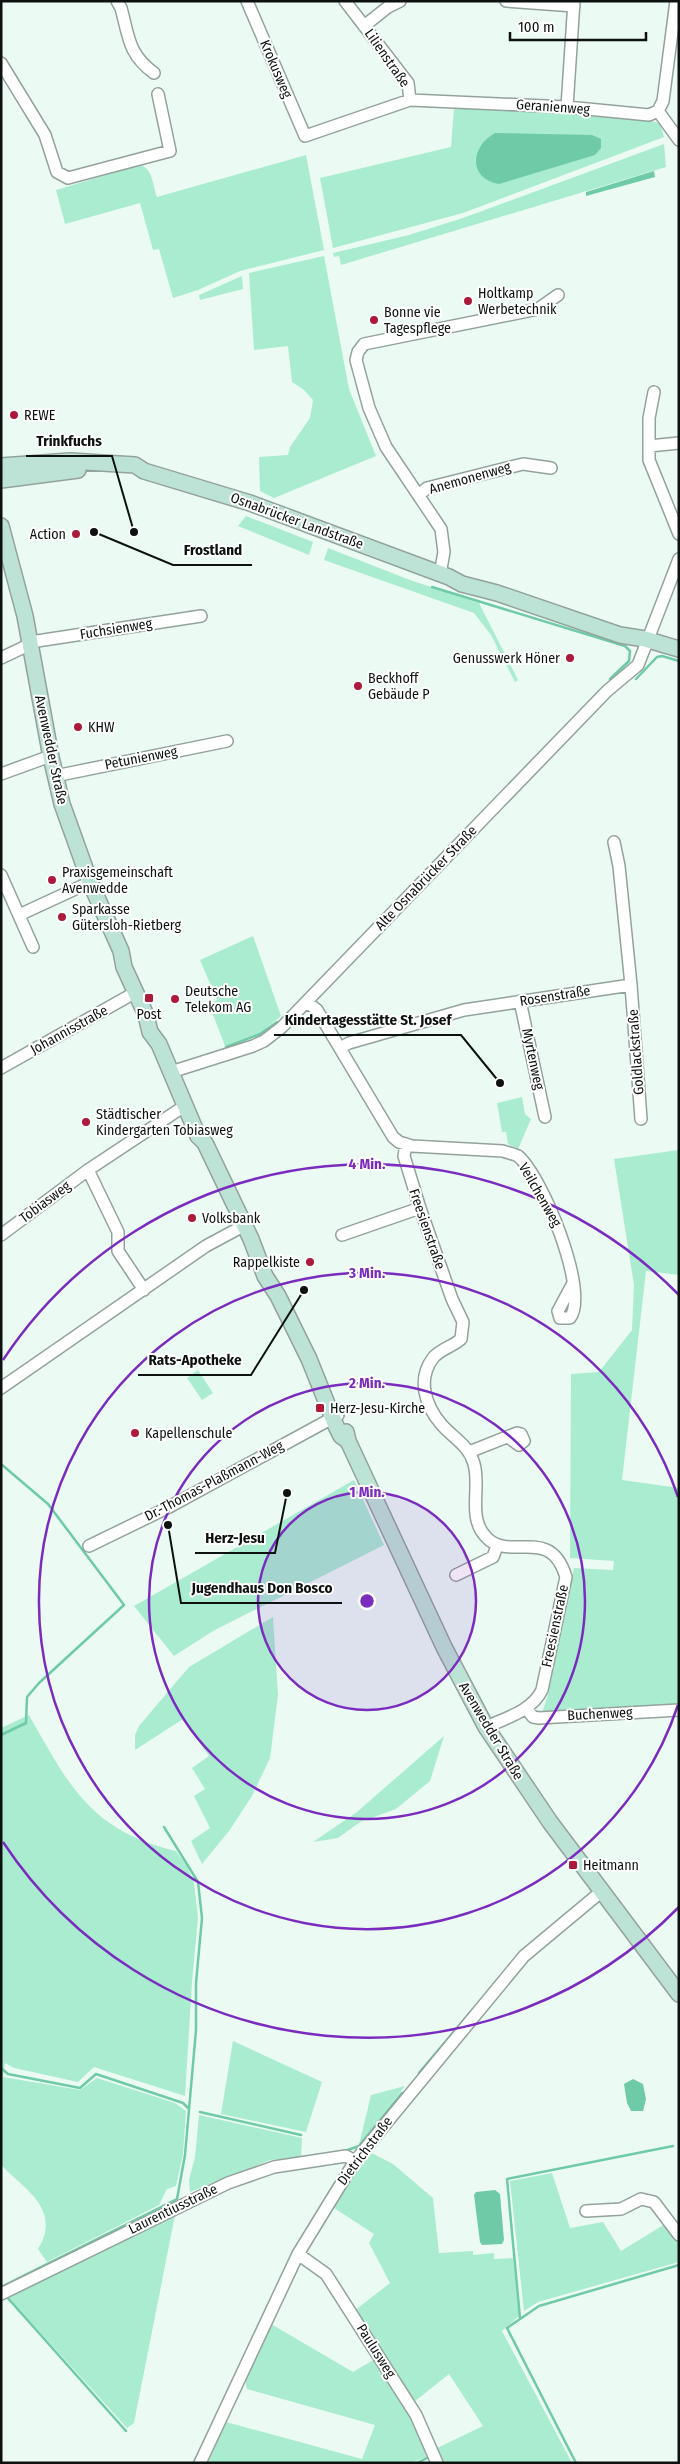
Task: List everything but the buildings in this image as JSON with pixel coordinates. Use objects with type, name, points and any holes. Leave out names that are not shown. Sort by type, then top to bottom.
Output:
[{"type":"main road","name":"Osnabrücker Landstraße","points":[[1,466],[45,461],[93,461],[135,465],[144,471],[250,503],[444,575],[471,580],[496,593],[592,624],[623,627],[647,639],[679,649]]},
{"type":"main road","name":"Osnabrücker Landstraße","points":[[1,480],[80,470],[134,473],[144,471]]},
{"type":"main road","name":"Avenwedder Straße","points":[[1,526],[55,776],[72,838],[120,951],[124,967]]},
{"type":"main road","name":"Avenwedder Straße","points":[[1,560],[28,646],[45,758],[57,808],[84,884],[115,954],[124,967],[146,1015],[153,1022],[159,1037],[159,1044],[187,1106],[198,1136],[205,1143],[248,1232],[264,1276],[278,1296],[444,1647],[486,1727],[520,1780],[679,1994]]},
{"type":"street","points":[[117,1],[121,8],[134,54],[139,62],[154,73]]},
{"type":"street","name":"Krokusweg","points":[[247,1],[305,136]]},
{"type":"street","name":"Lilienstraße","points":[[305,136],[410,100],[408,83],[345,1]]},
{"type":"street","points":[[364,26],[388,7],[400,1]]},
{"type":"street","points":[[506,1],[574,4],[568,107]]},
{"type":"street","points":[[676,1],[663,102],[658,111],[679,140]]},
{"type":"street","points":[[1,63],[45,135],[57,172],[68,178],[170,151],[158,94]]},
{"type":"street","name":"Geranienweg","points":[[410,100],[568,107],[649,115],[658,111]]},
{"type":"street","name":"Anemonenweg","points":[[444,575],[444,539],[437,522],[393,459],[382,439],[360,381],[356,360],[358,352],[364,344],[538,309],[558,295]]},
{"type":"street","points":[[654,392],[649,418],[649,460],[679,534]]},
{"type":"street","points":[[649,446],[679,443]]},
{"type":"street","name":"Anemonenweg","points":[[419,494],[427,488],[523,464],[551,468]]},
{"type":"street","name":"Alte Osnabrücker Straße","points":[[172,1072],[264,1041],[282,1027],[307,1002],[607,691],[638,664],[679,559]]},
{"type":"street","name":"Fuchsienweg","points":[[1,658],[37,641],[201,616]]},
{"type":"street","name":"Petunienweg","points":[[55,776],[227,741]]},
{"type":"street","points":[[1,774],[45,758]]},
{"type":"street","points":[[614,842],[619,866],[631,985]]},
{"type":"street","points":[[1,875],[33,947]]},
{"type":"street","points":[[19,914],[84,884]]},
{"type":"street","name":"Rosenstraße","points":[[340,1048],[349,1043],[464,1010],[631,985]]},
{"type":"street","name":"Goldlackstraße","points":[[631,985],[642,1119]]},
{"type":"street","name":"Johannisstraße","points":[[1,1068],[136,992]]},
{"type":"street","points":[[307,1002],[317,1010],[393,1137],[406,1145]]},
{"type":"street","name":"Myrtenweg","points":[[520,1002],[545,1117]]},
{"type":"street","name":"Tobiasweg","points":[[1,1235],[88,1170],[187,1106]]},
{"type":"street","name":"Freesienstraße","points":[[406,1145],[404,1156],[452,1299],[459,1311],[463,1331],[461,1339],[434,1357],[425,1372],[424,1392],[430,1409],[441,1425],[469,1452],[476,1474],[476,1514],[478,1526],[486,1537],[497,1546],[510,1548],[533,1546],[547,1550],[562,1565],[566,1577],[542,1690],[538,1699],[526,1708],[486,1727]]},
{"type":"street","name":"Veilchenweg","points":[[406,1145],[503,1151],[516,1155],[525,1165],[548,1204],[561,1231],[572,1285]]},
{"type":"street","points":[[88,1170],[118,1232],[118,1251],[144,1290]]},
{"type":"street","points":[[342,1235],[420,1208]]},
{"type":"street","points":[[4,1381],[144,1290],[206,1246],[248,1232]]},
{"type":"street","name":"Dr.-Thomas-Plaßmann-Weg","points":[[90,1546],[169,1507],[335,1417]]},
{"type":"street","points":[[469,1452],[508,1437]]},
{"type":"street","points":[[456,1575],[493,1557],[497,1546]]},
{"type":"street","name":"Buchenweg","points":[[526,1708],[533,1716],[539,1718],[679,1710]]},
{"type":"street","name":"Dietrichstraße","points":[[200,2463],[298,2254],[355,2161],[524,1956],[602,1891]]},
{"type":"street","name":"Laurentiusstraße","points":[[1,2294],[228,2183],[274,2167],[346,2156],[355,2161]]},
{"type":"street","points":[[586,2211],[611,2210],[641,2199],[649,2199],[654,2202],[679,2234]]},
{"type":"street","name":"Paulusweg","points":[[298,2254],[326,2274],[342,2297],[416,2415],[437,2463]]},
{"type":"shaded area","points":[[454,108],[569,114],[655,122],[660,123],[664,137],[463,213],[333,248],[320,178],[451,147]]},
{"type":"shaded area","points":[[495,133],[592,135],[601,139],[601,148],[595,155],[499,184],[489,181],[482,175],[477,169],[476,161],[477,153],[481,146]]},
{"type":"shaded area","points":[[664,144],[666,167],[341,265],[339,256],[334,257],[333,253],[409,235],[463,218]]},
{"type":"shaded area","points":[[306,155],[324,250],[240,271],[198,290],[173,298],[159,249],[153,250],[140,203],[65,224],[56,190],[140,165],[148,170],[157,197]]},
{"type":"shaded area","points":[[654,171],[655,177],[586,196],[586,192]]},
{"type":"shaded area","points":[[324,256],[349,389],[376,456],[274,498],[260,491],[259,457],[288,455],[290,447],[310,418],[313,400],[304,390],[292,382],[288,346],[254,350],[249,273]]},
{"type":"shaded area","points":[[242,276],[243,289],[200,300],[199,295]]},
{"type":"shaded area","points":[[246,516],[313,542],[309,555],[238,526]]},
{"type":"shaded area","points":[[328,548],[410,580],[479,603],[518,680],[515,682],[491,635],[474,613],[324,560]]},
{"type":"shaded area","points":[[253,936],[281,1016],[260,1033],[225,1046],[209,1004],[217,1000],[200,960]]},
{"type":"shaded area","points":[[522,1097],[525,1114],[531,1119],[518,1149],[508,1144],[506,1132],[502,1132],[497,1103]]},
{"type":"shaded area","points":[[679,1150],[679,1275],[646,1271],[622,1480],[679,1488],[679,1706],[542,1713],[548,1695],[574,1568],[613,1570],[614,1561],[570,1558],[571,1374],[599,1372],[632,1330],[634,1285],[614,1159]]},
{"type":"shaded area","points":[[198,1370],[213,1393],[202,1400],[187,1378]]},
{"type":"shaded area","points":[[354,1480],[384,1545],[213,1631],[174,1656],[134,1606]]},
{"type":"shaded area","points":[[273,1617],[278,1695],[270,1758],[252,1796],[229,1831],[202,1864],[191,1841],[210,1828],[194,1796],[205,1789],[192,1768],[209,1756],[183,1719],[135,1750],[135,1735],[139,1726],[189,1667]]},
{"type":"shaded area","points":[[29,1715],[71,1784],[103,1818],[123,1831],[147,1842],[176,1851],[188,1868],[194,1883],[198,1918],[185,2096],[94,2067],[78,2082],[14,2068],[5,2063],[3,2077],[80,2090],[97,2078],[175,2103],[186,2111],[183,2154],[176,2186],[167,2189],[159,2205],[47,2262],[38,2249],[46,2229],[43,2211],[39,2203],[26,2188],[1,2164],[1,1728]]},
{"type":"shaded area","points":[[444,1736],[430,1781],[396,1809],[360,1822],[338,1838],[313,1842],[357,1812]]},
{"type":"shaded area","points":[[233,2041],[322,2082],[306,2132],[221,2114]]},
{"type":"shaded area","points":[[633,2079],[643,2084],[646,2099],[643,2111],[631,2111],[627,2103],[624,2084]]},
{"type":"shaded area","points":[[405,2086],[359,2145],[371,2095]]},
{"type":"shaded area","points":[[199,2115],[302,2138],[301,2157],[270,2160],[190,2192],[189,2180],[195,2157]]},
{"type":"shaded area","points":[[368,2151],[393,2164],[433,2198],[439,2253],[473,2251],[473,2255],[494,2253],[494,2259],[513,2258],[519,2316],[502,2331],[572,2463],[440,2463],[435,2449],[483,2426],[449,2374],[414,2402],[354,2311],[390,2283],[369,2243],[374,2234],[331,2206]]},
{"type":"shaded area","points":[[552,2173],[570,2228],[603,2222],[621,2251],[665,2224],[679,2242],[679,2262],[538,2302],[524,2311],[510,2181]]},
{"type":"shaded area","points":[[495,2190],[500,2194],[504,2240],[502,2244],[482,2245],[480,2242],[474,2195],[476,2192]]},
{"type":"shaded area","points":[[175,2215],[134,2423],[127,2428],[8,2297]]},
{"type":"shaded area","points":[[271,2324],[353,2372],[375,2359],[411,2419],[427,2457],[410,2463],[208,2463],[226,2422],[362,2459],[375,2425],[247,2389],[245,2380]]},
{"type":"waterway","points":[[432,587],[625,646],[630,651],[629,661],[610,679]]},
{"type":"waterway","points":[[636,679],[657,657],[662,656],[679,661]]},
{"type":"waterway","points":[[226,1047],[260,1034],[277,1022]]},
{"type":"waterway","points":[[1,1464],[48,1504],[124,1605],[39,1683],[27,1697],[26,1723],[1,1735]]},
{"type":"waterway","points":[[1,2287],[177,2199],[185,2155],[196,2030],[196,1983],[202,1918],[198,1882],[164,1827]]},
{"type":"waterway","points":[[419,2073],[473,2009]]},
{"type":"waterway","points":[[1,2068],[8,2074],[80,2088],[96,2074],[183,2103],[188,2108]]},
{"type":"waterway","points":[[345,2151],[359,2146],[402,2093]]},
{"type":"waterway","points":[[200,2112],[301,2135]]},
{"type":"waterway","points":[[520,2318],[507,2179],[673,2146]]},
{"type":"waterway","points":[[576,2463],[507,2328],[539,2306],[679,2265]]},
{"type":"waterway","points":[[6,2296],[126,2431]]},
{"type":"waterway","points":[[417,2463],[429,2457]]},
{"type":"place","name":"Holtkamp Werbetechnik","points":[[468,301]]},
{"type":"place","name":"Bonne vie Tagespflege","points":[[374,320]]},
{"type":"place","name":"REWE","points":[[14,415]]},
{"type":"place","name":"Frostland","points":[[94,532]]},
{"type":"place","name":"Trinkfuchs","points":[[134,532]]},
{"type":"place","name":"Action","points":[[76,534]]},
{"type":"place","name":"Genusswerk Höner","points":[[570,658]]},
{"type":"place","name":"Beckhoff Gebäude P","points":[[358,686]]},
{"type":"place","name":"KHW","points":[[78,727]]},
{"type":"place","name":"Praxisgemeinschaft Avenwedde","points":[[52,880]]},
{"type":"place","name":"Sparkasse Gütersloh-Rietberg","points":[[62,917]]},
{"type":"place","name":"Post","points":[[149,998]]},
{"type":"place","name":"Deutsche Telekom AG","points":[[175,999]]},
{"type":"place","name":"Kindertagesstätte St. Josef","points":[[500,1083]]},
{"type":"place","name":"Städtischer Kindergarten Tobiasweg","points":[[86,1122]]},
{"type":"place","name":"Volksbank","points":[[192,1218]]},
{"type":"place","name":"Rappelkiste","points":[[310,1262]]},
{"type":"place","name":"Rats-Apotheke","points":[[304,1290]]},
{"type":"place","name":"Herz-Jesu-Kirche","points":[[320,1408]]},
{"type":"place","name":"Kapellenschule","points":[[135,1433]]},
{"type":"place","name":"Herz-Jesu","points":[[287,1493]]},
{"type":"place","name":"Jugendhaus Don Bosco","points":[[168,1525]]},
{"type":"place","name":"Heitmann","points":[[573,1865]]}]
